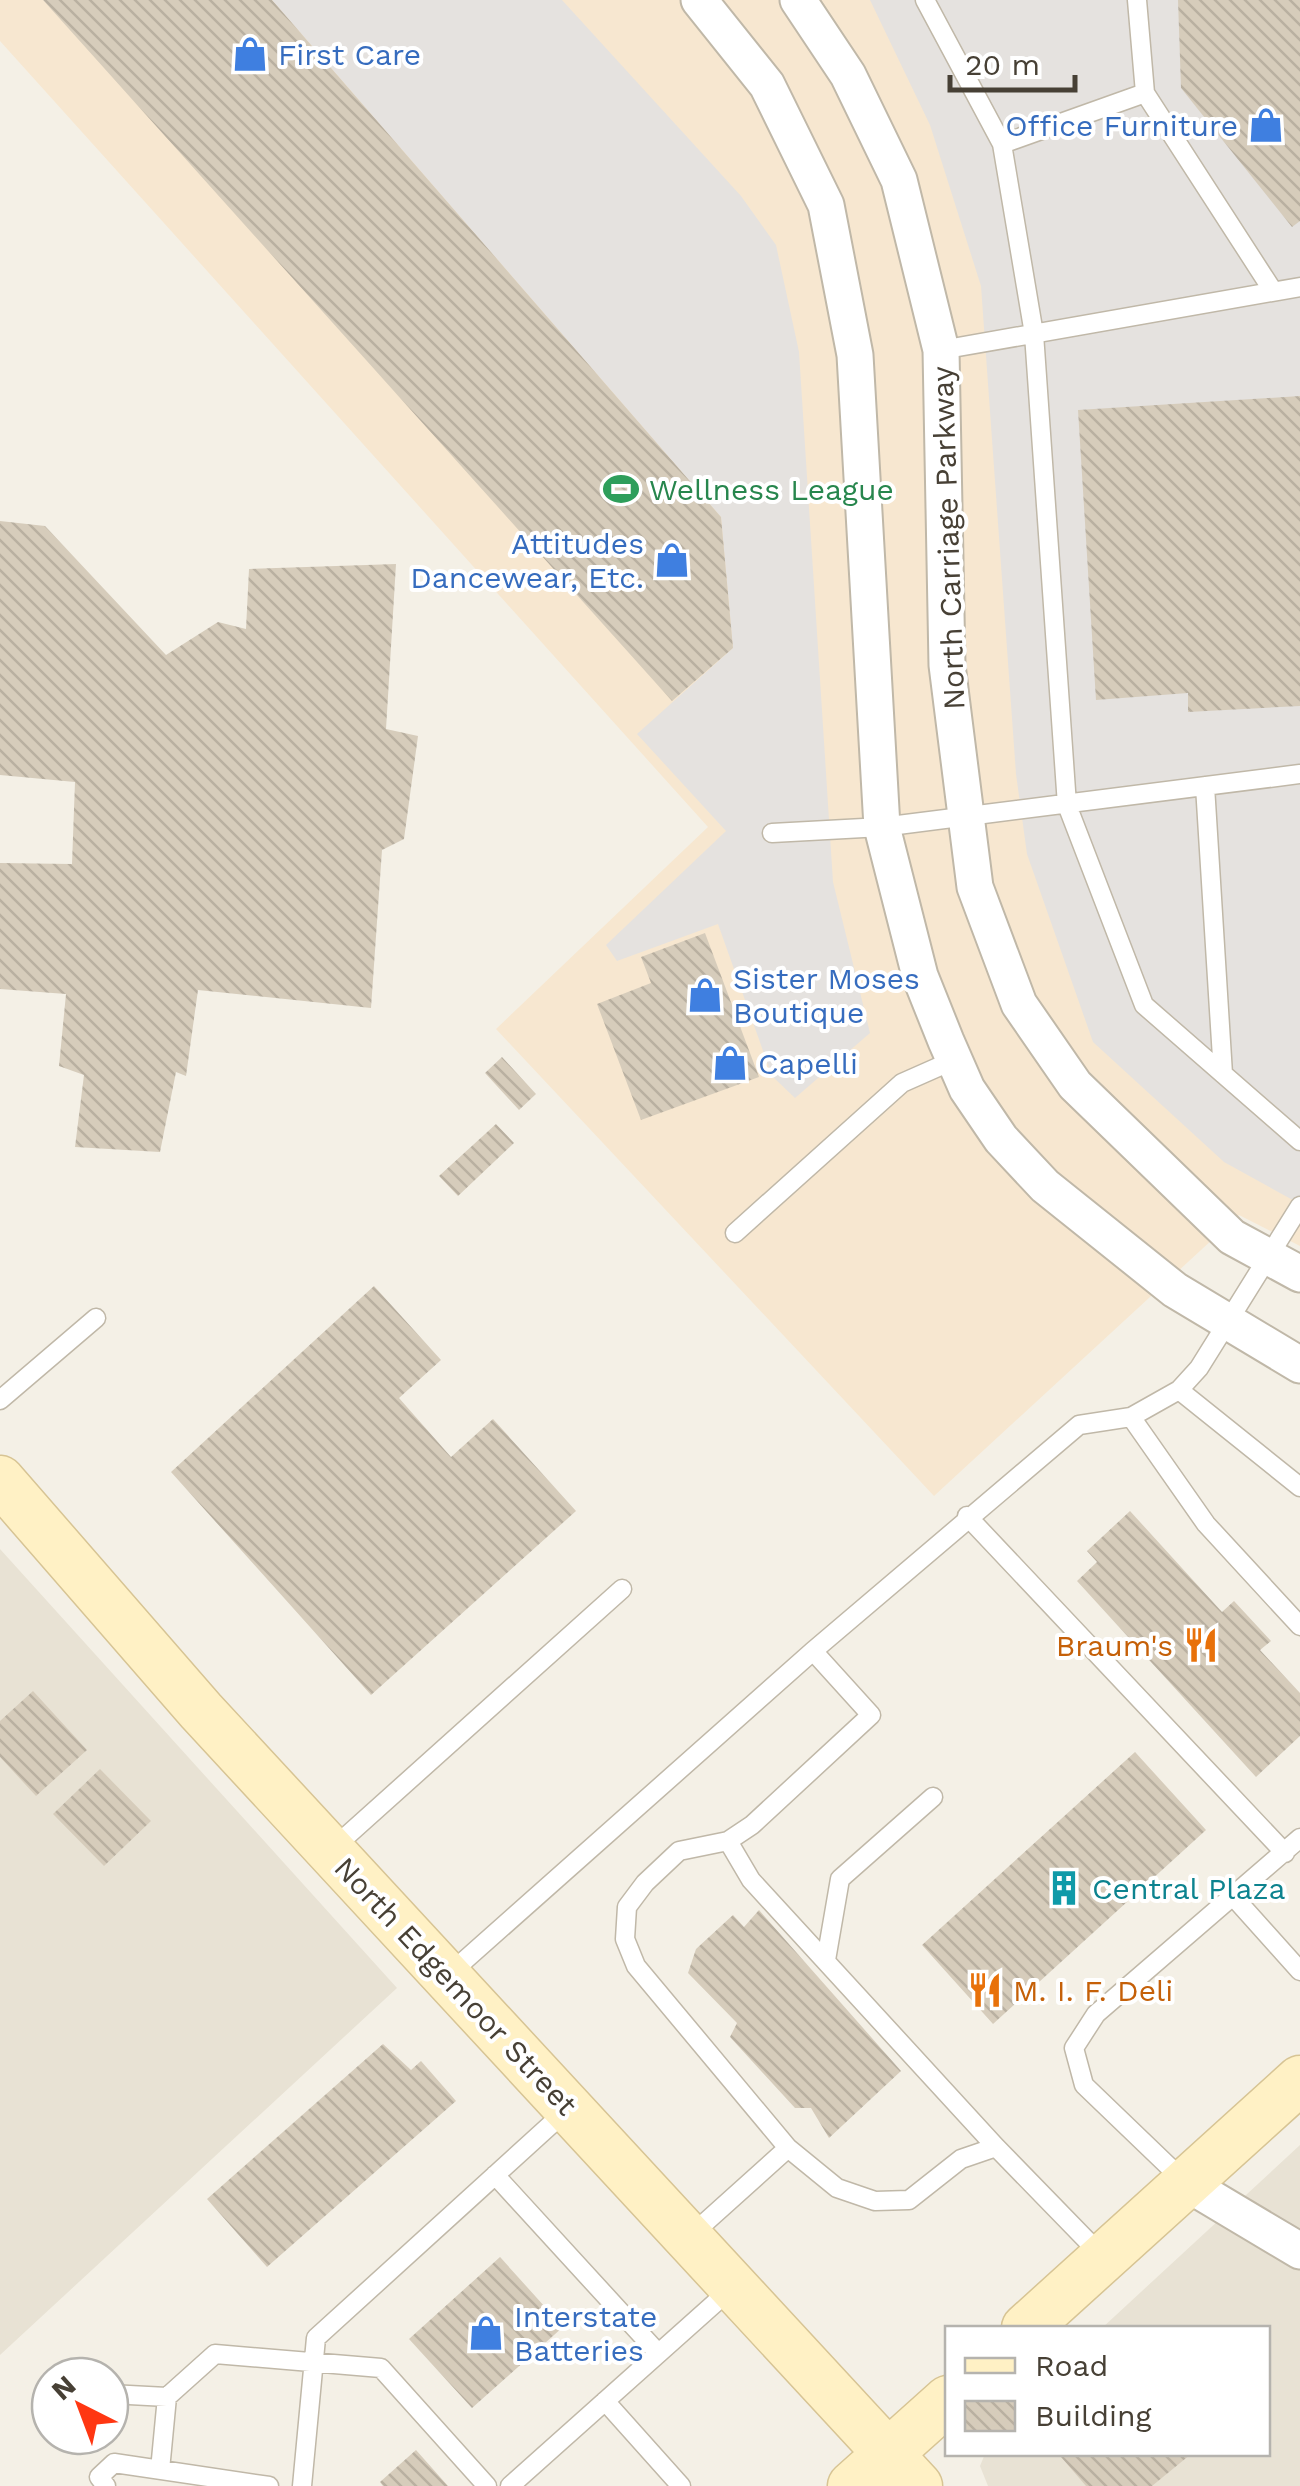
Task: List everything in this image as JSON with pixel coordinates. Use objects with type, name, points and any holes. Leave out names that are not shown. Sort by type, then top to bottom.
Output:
[{"type":"street","points":[[698,0],[767,84],[826,205],[854,355],[882,828],[920,976],[954,1060],[1001,1139],[1044,1186],[1175,1290],[1300,1365]]},
{"type":"street","name":"North Carriage Parkway","points":[[798,0],[848,75],[899,180],[941,350],[948,665],[974,887],[1019,1004],[1074,1085],[1232,1237],[1300,1274]]},
{"type":"street","name":"North Edgemoor Street","points":[[0,1480],[200,1711],[903,2470]]},
{"type":"street","points":[[1028,2326],[1300,2080]]},
{"type":"street","points":[[1186,2183],[1300,2251]]},
{"type":"street","points":[[852,2486],[903,2470],[945,2405]]},
{"type":"lane","points":[[925,0],[1002,144],[1034,334],[1067,804],[1144,1005],[1300,1141]]},
{"type":"lane","points":[[1137,0],[1145,93],[1273,291]]},
{"type":"lane","points":[[1002,144],[1145,93]]},
{"type":"lane","points":[[941,350],[1300,286]]},
{"type":"lane","points":[[772,833],[882,828],[1300,774]]},
{"type":"lane","points":[[1206,786],[1223,1074]]},
{"type":"lane","points":[[735,1234],[902,1083],[954,1060]]},
{"type":"lane","points":[[447,1976],[967,1516],[1078,1426],[1131,1417],[1179,1390],[1228,1321],[1300,1206]]},
{"type":"lane","points":[[0,1400],[96,1318]]},
{"type":"lane","points":[[1179,1390],[1300,1487]]},
{"type":"lane","points":[[1131,1417],[1206,1524],[1300,1626]]},
{"type":"lane","points":[[967,1516],[1285,1853]]},
{"type":"lane","points":[[330,1850],[622,1588]]},
{"type":"lane","points":[[813,1651],[871,1715],[752,1825],[728,1840],[679,1851],[645,1883],[627,1907],[625,1940],[636,1966],[788,2148],[837,2188],[876,2201],[909,2200],[960,2159],[996,2147]]},
{"type":"lane","points":[[826,1960],[840,1879],[932,1797]]},
{"type":"lane","points":[[1186,2183],[1084,2086],[1074,2048],[1096,2014],[1230,1894],[1300,1838]]},
{"type":"lane","points":[[728,1840],[751,1880],[996,2147],[1104,2258]]},
{"type":"lane","points":[[1230,1894],[1300,1971]]},
{"type":"lane","points":[[302,2486],[316,2338],[569,2108]]},
{"type":"lane","points":[[689,2238],[788,2148]]},
{"type":"lane","points":[[495,2175],[658,2354]]},
{"type":"lane","points":[[510,2486],[734,2286]]},
{"type":"lane","points":[[130,2395],[167,2396],[215,2354],[381,2368],[488,2486]]},
{"type":"lane","points":[[160,2470],[167,2396]]},
{"type":"lane","points":[[605,2401],[681,2486]]},
{"type":"lane","points":[[106,2486],[98,2478],[114,2463],[270,2486]]},
{"type":"shaded area","points":[[0,0],[1300,0],[1300,1246],[1239,1215],[934,1496],[496,1029],[708,827],[0,41]]},
{"type":"shaded area","points":[[272,0],[562,0],[741,196],[776,245],[799,352],[833,882],[870,1033],[795,1098],[772,1076],[718,924],[617,961],[606,945],[726,831],[637,734],[733,648],[721,517]]},
{"type":"shaded area","points":[[870,0],[1300,0],[1300,1204],[1224,1162],[1093,1042],[1027,854],[1016,774],[981,286],[930,125]]},
{"type":"shaded area","points":[[0,1549],[397,1988],[0,2355]]},
{"type":"shaded area","points":[[1300,2145],[1300,2486],[988,2486],[980,2466],[984,2456],[1270,2456],[1270,2326],[1104,2326]]},
{"type":"building","points":[[43,0],[272,0],[721,517],[733,648],[672,701]]},
{"type":"building","points":[[1178,0],[1300,0],[1300,221],[1292,227],[1181,88]]},
{"type":"building","points":[[1300,396],[1300,706],[1188,712],[1188,693],[1096,700],[1078,410]]},
{"type":"building","points":[[0,521],[45,526],[166,655],[218,622],[246,629],[249,569],[396,564],[386,729],[418,736],[404,839],[382,850],[371,1008],[198,990],[186,1076],[176,1072],[160,1152],[75,1147],[84,1075],[59,1066],[66,994],[0,989],[0,863],[72,864],[75,782],[0,775]]},
{"type":"building","points":[[705,933],[759,1077],[641,1120],[597,1004],[651,983],[641,957]]},
{"type":"building","points":[[502,1057],[536,1094],[519,1110],[485,1073]]},
{"type":"building","points":[[496,1124],[514,1143],[458,1196],[439,1176]]},
{"type":"building","points":[[374,1286],[441,1360],[399,1398],[451,1457],[493,1419],[576,1511],[371,1695],[171,1472]]},
{"type":"building","name":"Braum's","points":[[1130,1511],[1222,1612],[1234,1601],[1271,1641],[1260,1650],[1300,1693],[1300,1736],[1256,1777],[1077,1581],[1097,1562],[1087,1551]]},
{"type":"building","points":[[33,1691],[87,1750],[36,1796],[0,1757],[0,1721]]},
{"type":"building","name":"Central Plaza","points":[[1135,1752],[1206,1830],[993,2024],[922,1945]]},
{"type":"building","points":[[100,1769],[151,1821],[104,1866],[53,1814]]},
{"type":"building","points":[[759,1910],[901,2071],[829,2138],[811,2108],[795,2108],[730,2037],[737,2023],[688,1973],[696,1949],[733,1915],[744,1927]]},
{"type":"building","points":[[383,2044],[411,2070],[421,2061],[456,2101],[267,2267],[207,2199]]},
{"type":"building","name":"Interstate Batteries","points":[[500,2257],[563,2327],[472,2408],[409,2339]]},
{"type":"building","points":[[416,2450],[448,2486],[383,2486],[380,2482]]},
{"type":"building","points":[[1189,2456],[1152,2486],[1086,2486],[1061,2457]]},
{"type":"place","name":"First Care","points":[[250,54]]},
{"type":"place","name":"Office Furniture","points":[[1266,125]]},
{"type":"place","name":"Wellness League","points":[[621,489]]},
{"type":"place","name":"Attitudes Dancewear, Etc.","points":[[672,560]]},
{"type":"place","name":"Sister Moses Boutique","points":[[705,995]]},
{"type":"place","name":"Capelli","points":[[730,1063]]},
{"type":"place","name":"Braum's","points":[[1201,1645]]},
{"type":"place","name":"Central Plaza","points":[[1064,1888]]},
{"type":"place","name":"M. I. F. Deli","points":[[985,1990]]},
{"type":"place","name":"Interstate Batteries","points":[[486,2333]]}]
